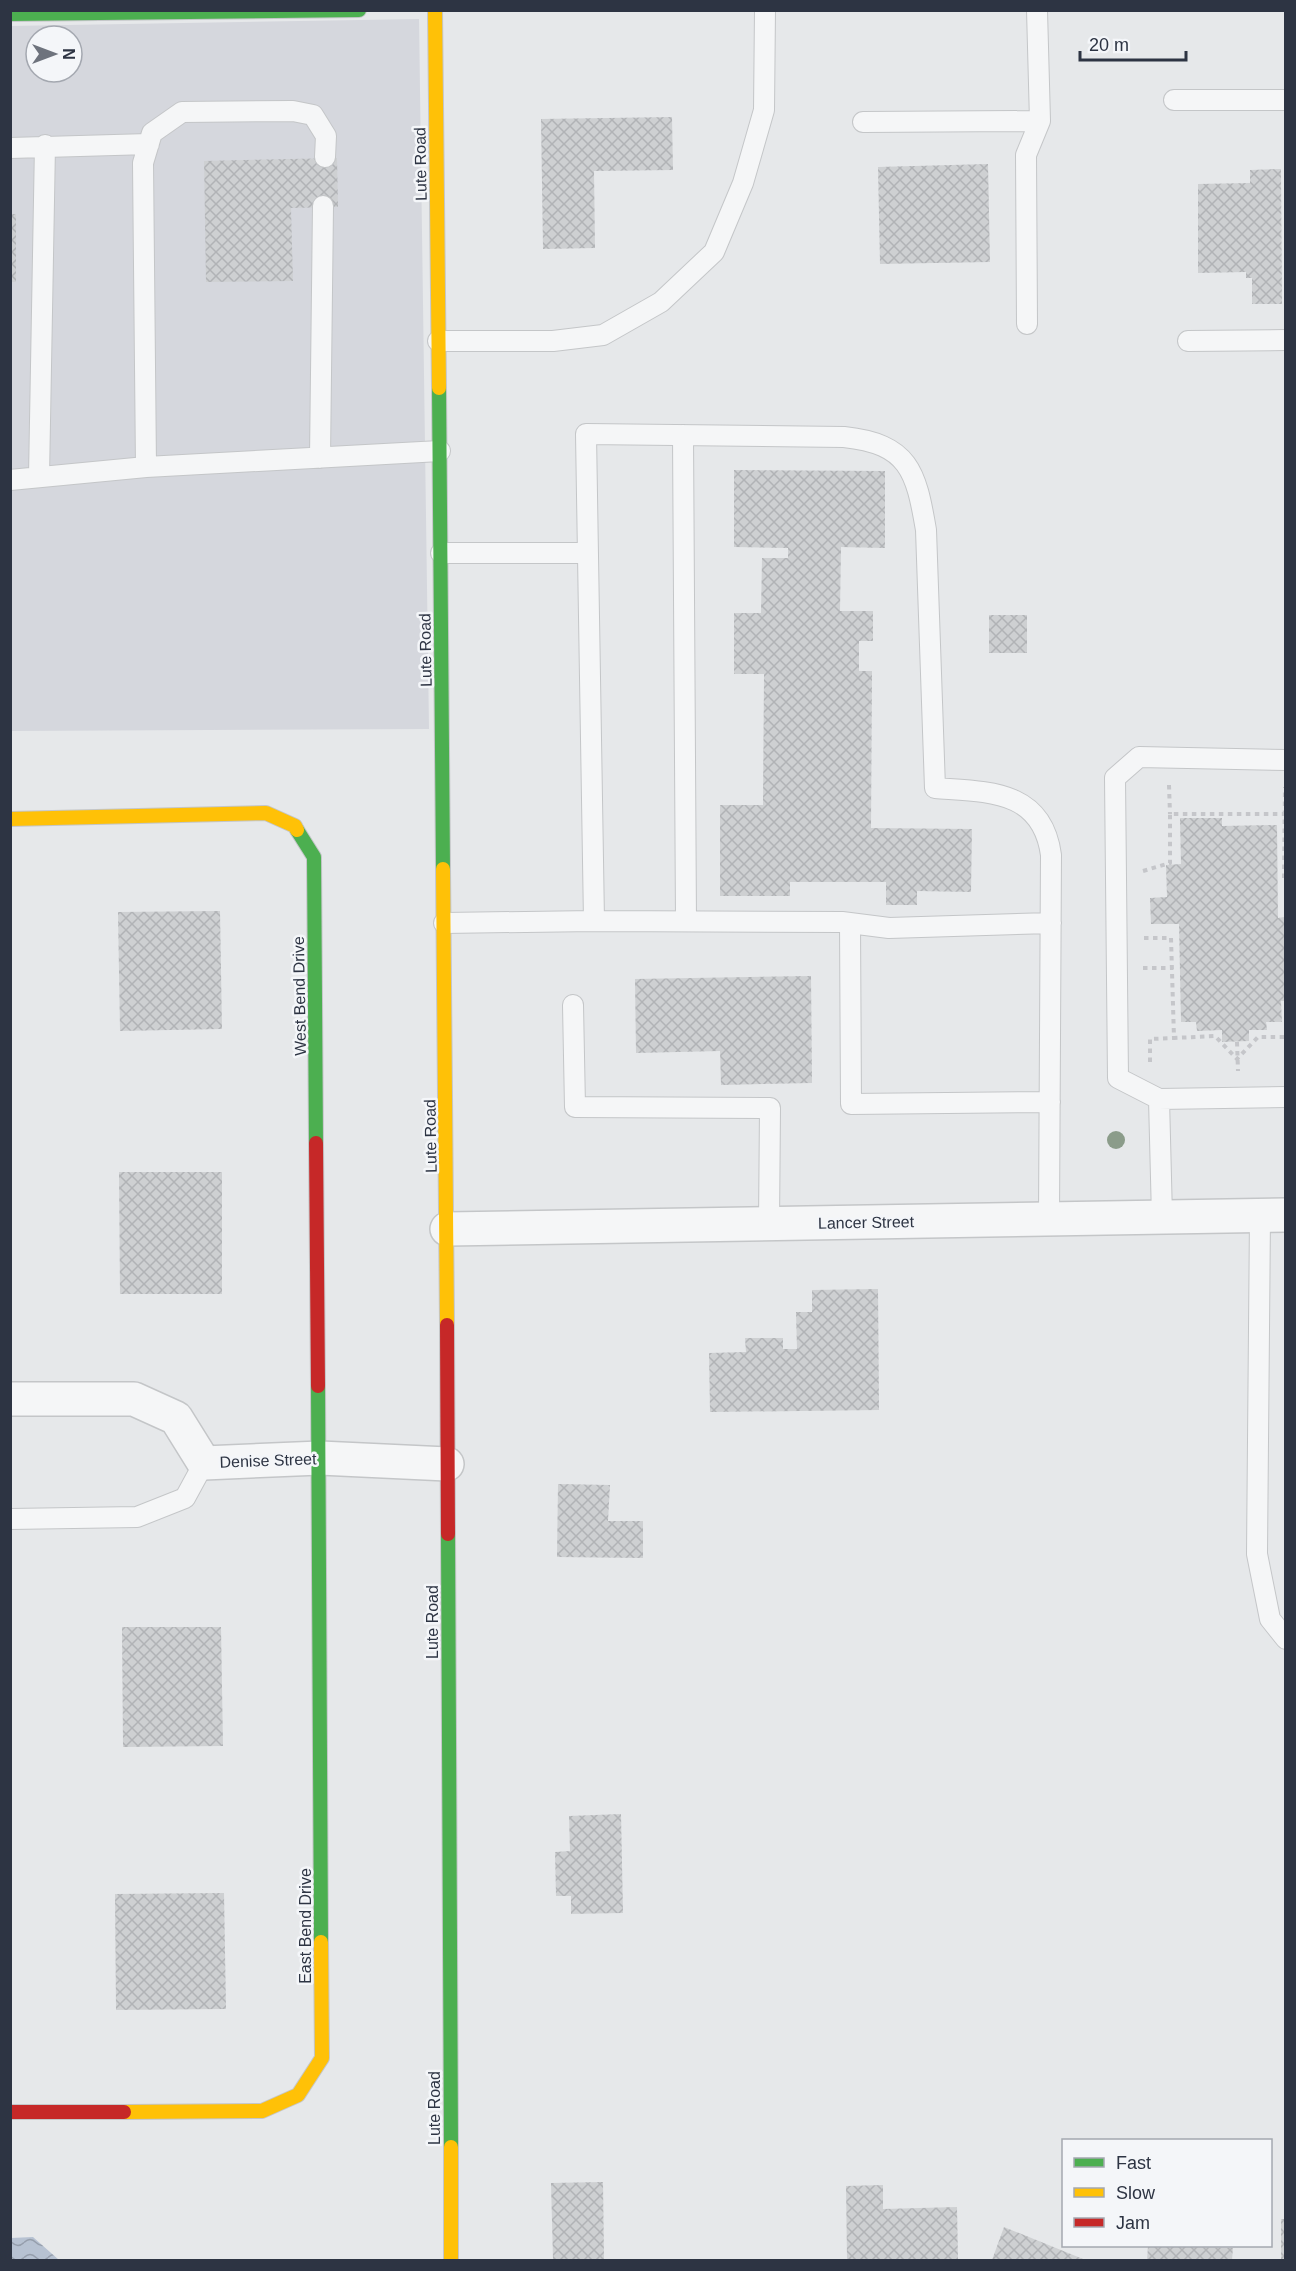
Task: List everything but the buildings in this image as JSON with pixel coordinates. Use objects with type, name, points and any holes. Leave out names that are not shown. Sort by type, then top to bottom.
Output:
[{"type":"street","points":[[10,14],[359,10]]},
{"type":"street","name":"Lute Road","points":[[435,10],[447,1229],[451,2260]]},
{"type":"street","name":"West Bend Drive","points":[[10,819],[266,813],[295,826],[315,857],[320,1458]]},
{"type":"street","name":"Lancer Street","points":[[447,1229],[1273,1215]]},
{"type":"street","name":"Denise Street","points":[[10,1399],[134,1400],[176,1418],[204,1463],[320,1458],[447,1464]]},
{"type":"street","name":"East Bend Drive","points":[[10,2112],[262,2111],[298,2095],[322,2058],[320,1458]]},
{"type":"lane","points":[[438,341],[553,341],[603,335],[661,302],[714,252],[743,183],[764,110],[765,10]]},
{"type":"lane","points":[[1028,324],[1026,155],[1040,121],[1037,10]]},
{"type":"lane","points":[[1174,100],[1286,100]]},
{"type":"lane","points":[[146,467],[143,163],[152,133],[182,112],[292,111],[313,115],[326,136],[325,158]]},
{"type":"lane","points":[[863,122],[1040,121]]},
{"type":"lane","points":[[10,148],[148,144]]},
{"type":"lane","points":[[39,477],[45,146]]},
{"type":"lane","points":[[320,458],[323,206]]},
{"type":"lane","points":[[1188,341],[1286,340]]},
{"type":"lane","points":[[594,921],[586,434],[844,437],[872,440],[890,449],[907,465],[920,492],[926,530],[935,788],[1000,793],[1022,803],[1037,817],[1049,837],[1051,855],[1049,1219]]},
{"type":"lane","points":[[682,435],[686,921]]},
{"type":"lane","points":[[10,480],[146,467],[440,451]]},
{"type":"lane","points":[[441,553],[588,553]]},
{"type":"lane","points":[[1286,760],[1139,757],[1115,778],[1118,1078],[1159,1100],[1286,1097]]},
{"type":"lane","points":[[444,923],[686,921],[850,923],[889,928],[1051,923]]},
{"type":"lane","points":[[850,923],[851,1104],[1050,1102]]},
{"type":"lane","points":[[573,1005],[575,1107],[770,1108],[769,1224]]},
{"type":"lane","points":[[1159,1100],[1162,1217]]},
{"type":"lane","points":[[1273,1215],[1257,1554],[1270,1619],[1286,1639]]},
{"type":"lane","points":[[10,1519],[137,1517],[185,1498],[204,1463]]},
{"type":"path","points":[[1143,880],[1143,870],[1170,863],[1169,785],[1159,785]]},
{"type":"path","points":[[1284,878],[1286,787]]},
{"type":"path","points":[[1170,814],[1284,814]]},
{"type":"path","points":[[1144,929],[1144,939],[1172,938],[1174,1038]]},
{"type":"path","points":[[1150,1065],[1150,1039],[1215,1036],[1237,1059]]},
{"type":"path","points":[[1237,1059],[1258,1037],[1285,1037]]},
{"type":"path","points":[[1237,1042],[1237,1059]]},
{"type":"shaded area","points":[[419,19],[429,729],[11,731],[10,26],[24,26],[24,84],[84,84],[84,25]]},
{"type":"water","points":[[33,2237],[59,2260],[11,2260],[11,2238]]},
{"type":"traffic: fast","points":[[10,14],[359,10]]},
{"type":"traffic: fast","points":[[439,388],[443,869]]},
{"type":"traffic: fast","points":[[297,830],[314,857],[316,1143]]},
{"type":"traffic: fast","points":[[318,1386],[321,1942]]},
{"type":"traffic: fast","points":[[448,1534],[451,2147]]},
{"type":"traffic: slow","points":[[435,10],[439,388]]},
{"type":"traffic: slow","points":[[10,819],[266,813],[295,826],[297,830]]},
{"type":"traffic: slow","points":[[443,869],[447,1325]]},
{"type":"traffic: slow","points":[[124,2112],[262,2111],[298,2095],[322,2058],[321,1942]]},
{"type":"traffic: slow","points":[[451,2147],[451,2260]]},
{"type":"traffic: jam","points":[[316,1143],[318,1386]]},
{"type":"traffic: jam","points":[[447,1325],[448,1534]]},
{"type":"traffic: jam","points":[[10,2112],[124,2112]]}]
